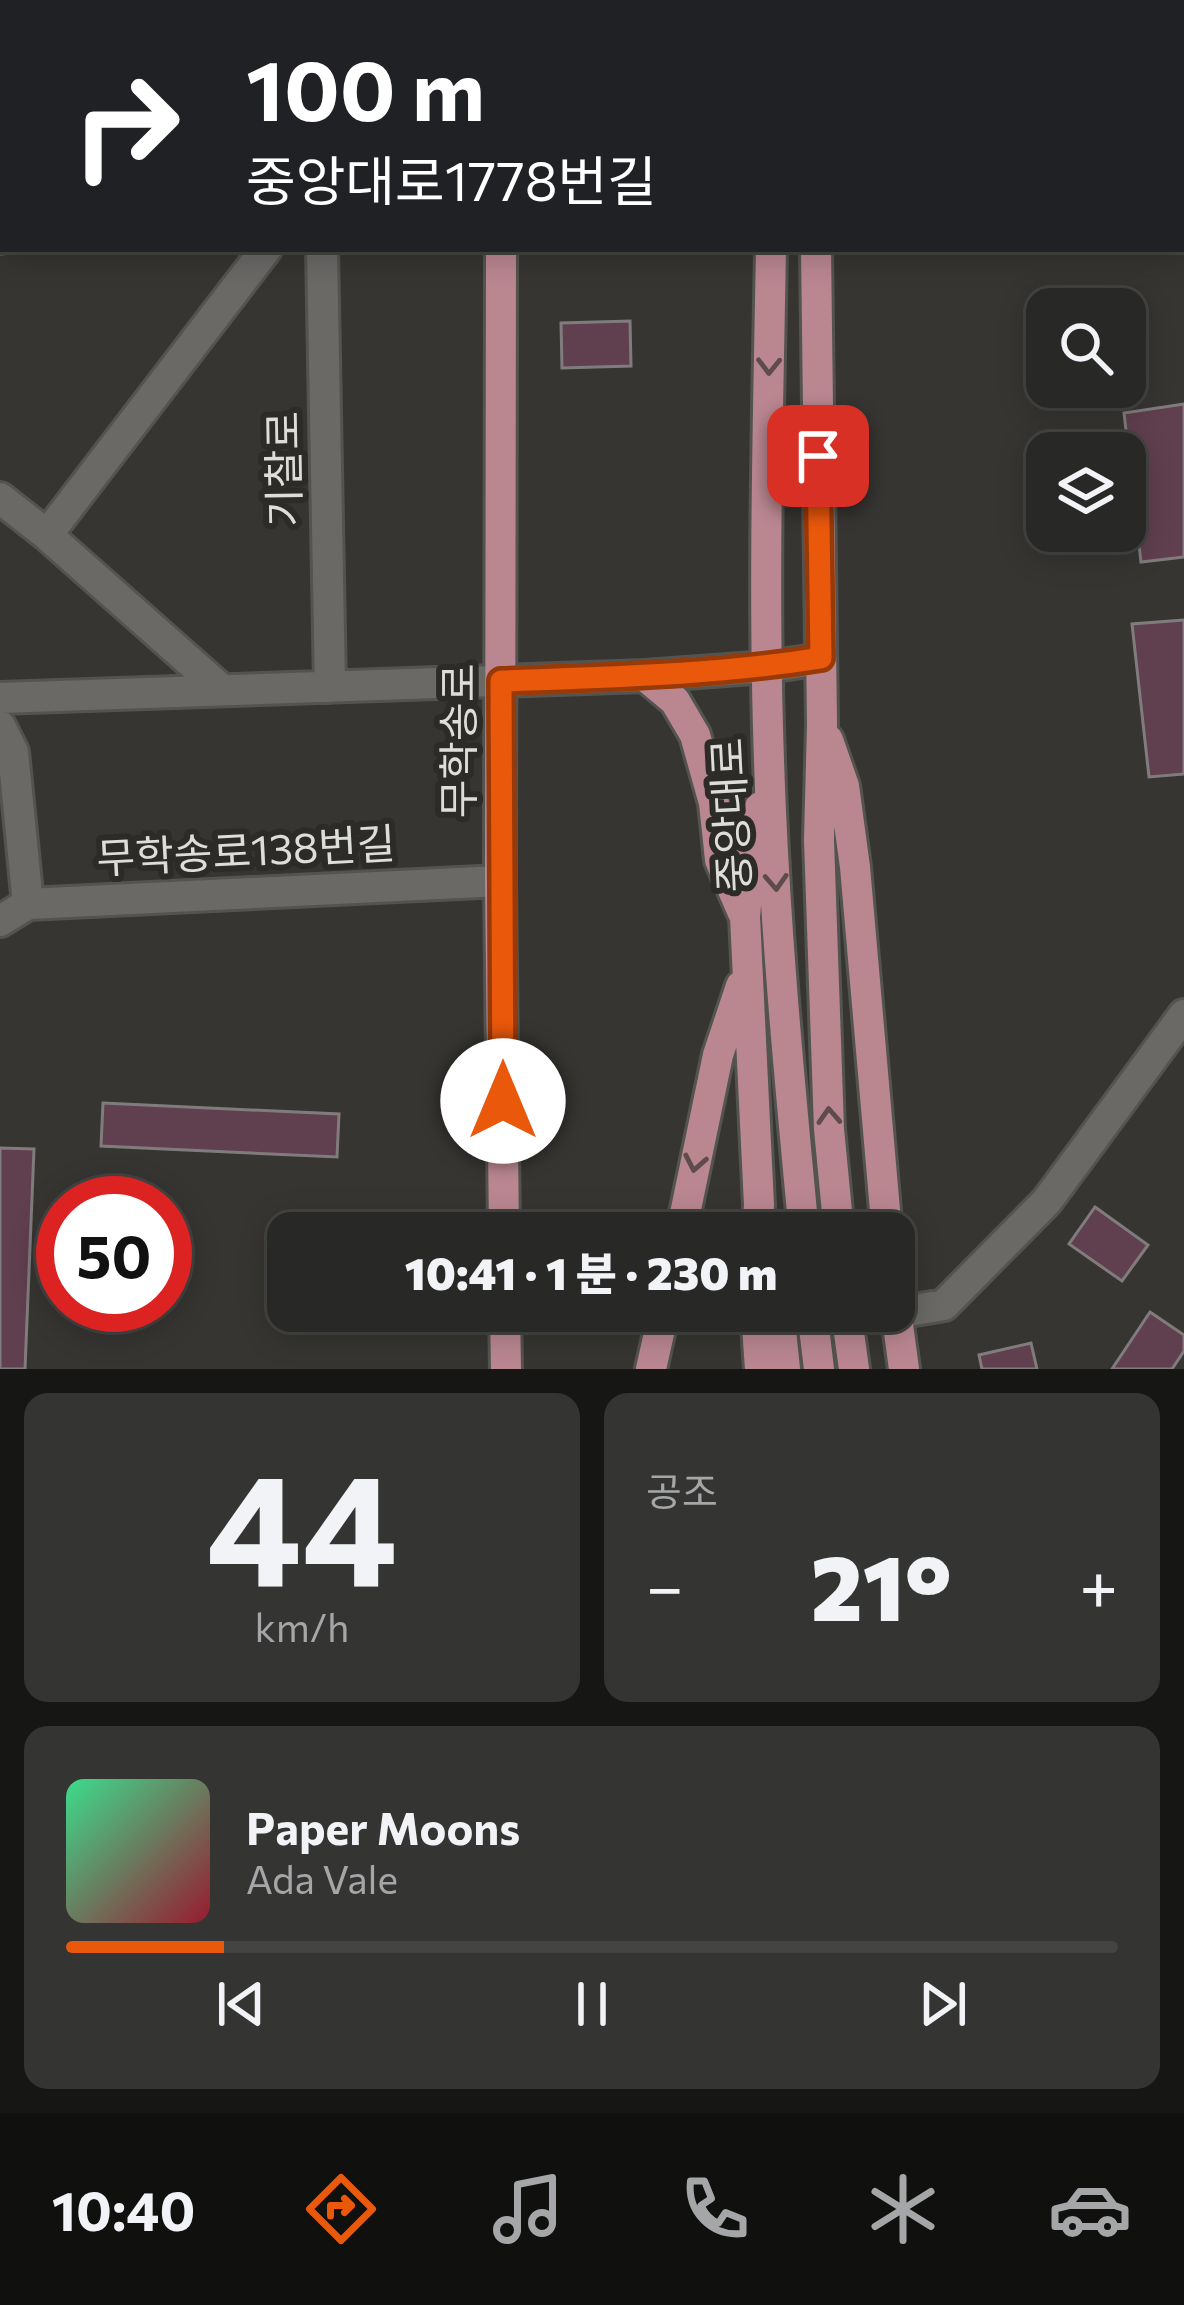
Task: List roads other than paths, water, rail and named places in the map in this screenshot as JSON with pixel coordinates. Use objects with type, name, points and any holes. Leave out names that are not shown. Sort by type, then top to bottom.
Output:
[{"type":"main road","name":"무학송로","points":[[501,252],[504,1212]]},
{"type":"main road","name":"중앙대로","points":[[771,252],[769,760],[802,1212]]},
{"type":"main road","name":"중앙대로","points":[[816,252],[819,840],[829,1129],[837,1212]]},
{"type":"main road","points":[[645,676],[675,701],[695,734],[714,803],[720,860],[745,917]]},
{"type":"main road","points":[[822,724],[844,786],[855,867],[885,1212]]},
{"type":"main road","points":[[759,1212],[745,917],[769,760]]},
{"type":"main road","points":[[685,1212],[718,1055],[747,969]]},
{"type":"main road","points":[[505,1332],[506,1369]]},
{"type":"main road","points":[[651,1369],[659,1332]]},
{"type":"main road","points":[[757,1332],[760,1369]]},
{"type":"main road","points":[[781,1332],[784,1369]]},
{"type":"main road","points":[[815,1332],[820,1369]]},
{"type":"main road","points":[[849,1332],[854,1369]]},
{"type":"main road","points":[[899,1332],[904,1369]]},
{"type":"street","points":[[47,535],[264,252]]},
{"type":"street","name":"기찰로","points":[[322,252],[330,687]]},
{"type":"street","points":[[0,498],[222,690]]},
{"type":"street","points":[[0,698],[645,676],[821,658]]},
{"type":"street","points":[[0,726],[13,752],[28,904]]},
{"type":"street","name":"무학송로138번길","points":[[0,921],[28,904],[500,881]]},
{"type":"street","points":[[915,1304],[944,1304],[1047,1201],[1184,1015]]}]
